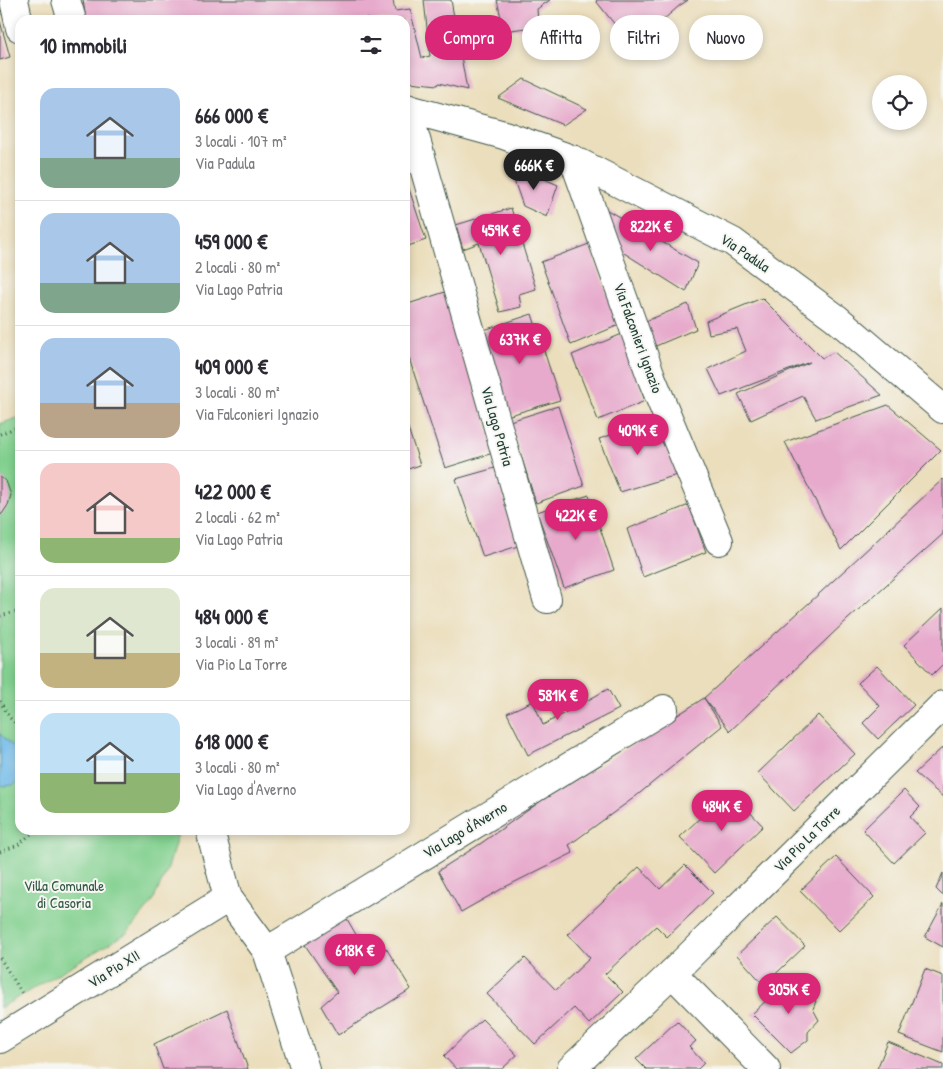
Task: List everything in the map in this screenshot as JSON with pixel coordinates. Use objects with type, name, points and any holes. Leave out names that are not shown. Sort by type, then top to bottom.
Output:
[{"type":"street","points":[[14,0],[17,15]]},
{"type":"street","points":[[66,0],[70,15]]},
{"type":"street","name":"Via Padula","points":[[410,109],[504,135],[574,160],[733,242],[836,318],[943,408]]},
{"type":"street","name":"Via Lago Patria","points":[[410,122],[547,600]]},
{"type":"street","name":"Via Falconieri Ignazio","points":[[574,160],[652,379],[719,541]]},
{"type":"street","name":"Via Pio La Torre","points":[[571,1069],[672,973],[943,705]]},
{"type":"street","name":"Via Lago d'Averno","points":[[267,951],[664,709]]},
{"type":"street","points":[[211,835],[228,898],[267,951],[305,1069]]},
{"type":"street","name":"Via Pio XII","points":[[0,1039],[228,898]]},
{"type":"street","points":[[672,973],[766,1069]]},
{"type":"path","points":[[0,434],[15,428]]},
{"type":"path","points":[[0,616],[15,612]]},
{"type":"path","points":[[0,701],[9,717],[15,723]]},
{"type":"path","points":[[0,852],[18,845],[30,835]]},
{"type":"path","points":[[0,958],[22,995],[39,1015]]},
{"type":"green space","name":"Villa Comunale di Casoria","points":[[15,419],[15,835],[178,835],[168,868],[152,903],[127,933],[0,1008],[0,424]]},
{"type":"water","points":[[0,734],[15,748],[15,784],[3,786],[0,784]]},
{"type":"building","points":[[83,0],[393,0],[395,11],[410,9],[422,58],[425,57],[425,60],[462,60],[467,90],[439,83],[438,85],[410,82],[410,15],[85,15]]},
{"type":"building","points":[[424,0],[451,0],[454,15],[426,15]]},
{"type":"building","points":[[497,0],[550,0],[537,9],[537,15],[522,15],[522,29],[512,30],[512,15],[500,15]]},
{"type":"building","points":[[688,0],[669,15],[610,15],[610,18],[596,1]]},
{"type":"building","points":[[0,21],[10,57],[0,60]]},
{"type":"building","points":[[524,79],[587,109],[563,125],[498,98]]},
{"type":"building","points":[[508,163],[558,185],[547,217],[523,206]]},
{"type":"building","points":[[410,192],[426,240],[410,245]]},
{"type":"building","points":[[602,207],[698,263],[686,292],[616,248]]},
{"type":"building","points":[[511,208],[536,289],[519,294],[521,307],[500,312],[479,243],[463,249],[456,225]]},
{"type":"building","points":[[589,244],[619,325],[571,345],[541,262]]},
{"type":"building","points":[[445,292],[496,452],[445,468],[410,361],[410,303]]},
{"type":"building","points":[[762,298],[822,358],[834,352],[882,395],[816,419],[803,396],[751,420],[738,394],[810,362],[721,396],[708,369],[746,351],[737,329],[709,334],[706,321]]},
{"type":"building","points":[[688,304],[696,329],[651,348],[641,323]]},
{"type":"building","points":[[532,314],[560,400],[507,416],[481,331]]},
{"type":"building","points":[[622,334],[645,401],[598,420],[572,355]]},
{"type":"building","points":[[888,405],[941,450],[841,550],[785,442]]},
{"type":"building","points":[[558,406],[584,486],[536,503],[510,421]]},
{"type":"building","points":[[655,420],[677,475],[620,492],[599,439]]},
{"type":"building","points":[[410,434],[420,465],[410,468]]},
{"type":"building","points":[[495,468],[518,546],[483,557],[456,479]]},
{"type":"building","points":[[0,477],[6,481],[11,495],[8,505],[0,515]]},
{"type":"building","points":[[943,479],[943,534],[847,620],[730,731],[704,698]]},
{"type":"building","points":[[589,495],[614,570],[564,588],[537,512]]},
{"type":"building","points":[[689,505],[706,552],[643,577],[627,529]]},
{"type":"building","points":[[943,608],[943,664],[932,675],[904,645]]},
{"type":"building","points":[[877,666],[914,705],[878,739],[863,723],[880,706],[858,683]]},
{"type":"building","points":[[608,689],[619,709],[528,755],[507,713],[533,701],[543,725]]},
{"type":"building","points":[[704,698],[722,726],[635,797],[569,845],[573,853],[505,887],[461,912],[438,871],[541,801]]},
{"type":"building","points":[[818,715],[855,754],[794,811],[758,773]]},
{"type":"building","points":[[943,747],[943,797],[915,773]]},
{"type":"building","points":[[729,790],[763,826],[714,873],[680,837]]},
{"type":"building","points":[[904,790],[920,807],[910,817],[925,833],[894,863],[863,830]]},
{"type":"building","points":[[836,857],[874,897],[839,931],[800,891]]},
{"type":"building","points":[[685,865],[713,893],[667,937],[656,926],[605,974],[623,992],[589,1024],[574,1008],[535,1044],[487,994],[525,958],[556,990],[590,958],[568,934],[639,867],[660,889]]},
{"type":"building","points":[[943,873],[943,896],[936,889]]},
{"type":"building","points":[[943,904],[943,947],[925,937]]},
{"type":"building","points":[[777,917],[805,946],[764,985],[737,955]]},
{"type":"building","points":[[347,919],[369,957],[386,948],[411,989],[338,1035],[321,1006],[337,992],[303,942]]},
{"type":"building","points":[[925,969],[943,976],[943,1052],[899,1035]]},
{"type":"building","points":[[791,977],[816,1001],[813,1009],[819,1020],[808,1032],[808,1040],[791,1053],[752,1014]]},
{"type":"building","points":[[227,1009],[248,1069],[163,1069],[154,1044]]},
{"type":"building","points":[[482,1019],[517,1055],[502,1069],[456,1069],[444,1056]]},
{"type":"building","points":[[677,1021],[696,1041],[689,1047],[704,1063],[698,1069],[646,1069],[636,1059]]},
{"type":"building","points":[[888,1042],[943,1065],[943,1069],[877,1069]]}]
